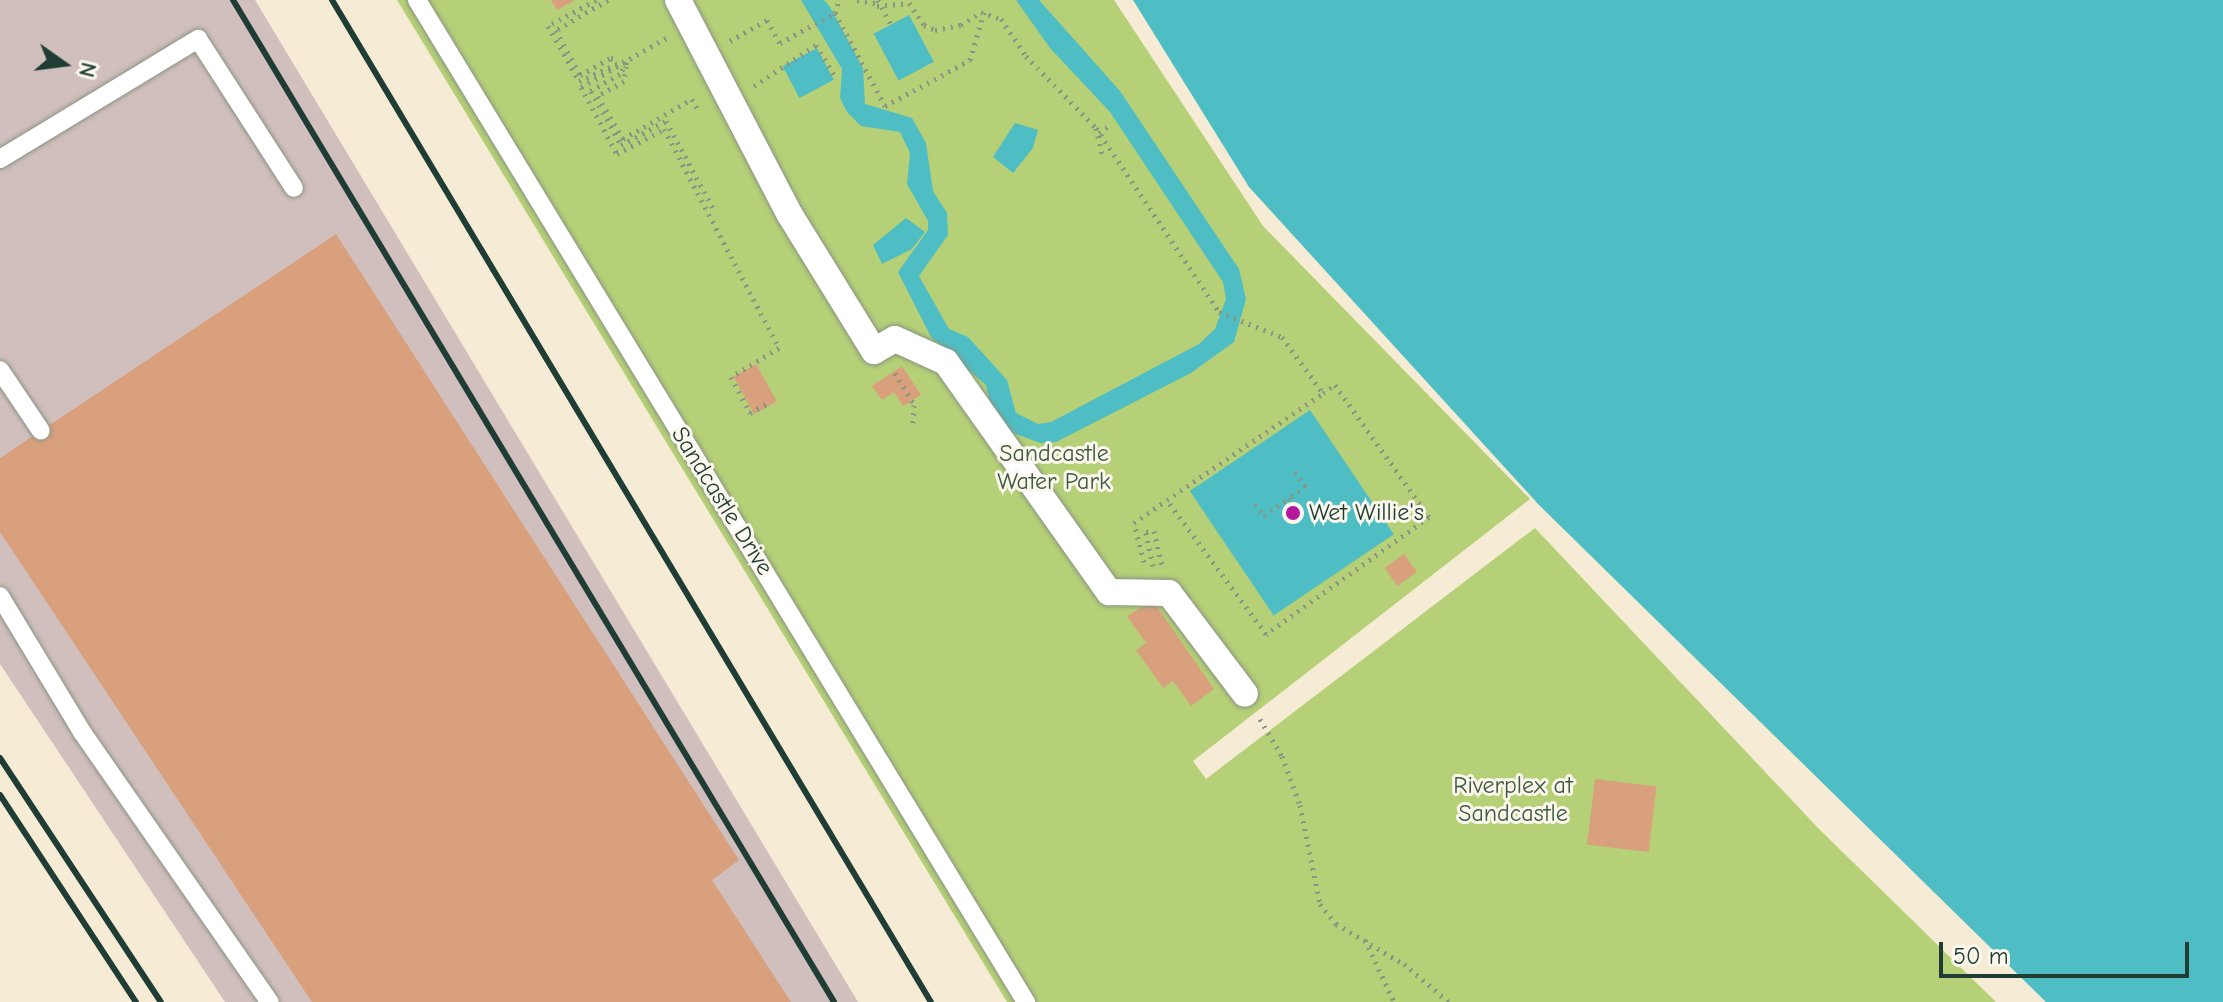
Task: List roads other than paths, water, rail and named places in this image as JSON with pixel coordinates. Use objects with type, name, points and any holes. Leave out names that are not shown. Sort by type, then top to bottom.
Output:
[{"type":"street","points":[[678,0],[790,215],[874,351],[895,339],[946,362],[1109,592],[1169,593],[1245,694]]},
{"type":"lane","name":"Sandcastle Drive","points":[[417,0],[1026,1002]]},
{"type":"lane","points":[[0,159],[198,39],[294,188]]},
{"type":"lane","points":[[0,370],[41,431]]},
{"type":"lane","points":[[0,596],[82,732],[270,1002]]},
{"type":"water","points":[[801,0],[824,0],[830,7],[863,68],[865,104],[912,118],[926,143],[933,191],[947,213],[948,235],[919,276],[949,329],[968,337],[1007,380],[1016,413],[1038,424],[1051,422],[1199,344],[1215,329],[1226,299],[1223,282],[1110,112],[1050,48],[1016,0],[1039,0],[1120,91],[1239,269],[1246,299],[1234,342],[1191,373],[1056,442],[1040,443],[1011,432],[991,407],[986,385],[931,337],[898,272],[928,230],[928,221],[907,184],[910,153],[900,132],[861,126],[847,112],[840,98],[842,69]]},
{"type":"water","points":[[1133,0],[2223,0],[2223,1002],[2046,1002],[1539,505],[1249,187]]},
{"type":"water","points":[[909,15],[934,62],[899,81],[874,34]]},
{"type":"water","points":[[817,48],[834,80],[799,98],[783,66]]},
{"type":"water","points":[[1015,123],[1038,130],[1033,148],[1013,173],[993,157]]},
{"type":"water","points":[[906,218],[925,232],[912,249],[882,264],[873,245]]},
{"type":"water","name":"Wet Willie's","points":[[1310,410],[1394,534],[1274,615],[1190,491]]},
{"type":"railway","points":[[233,0],[834,1002]]},
{"type":"railway","points":[[332,0],[931,1002]]},
{"type":"railway","points":[[0,758],[161,1002]]},
{"type":"railway","points":[[0,795],[136,1002]]},
{"type":"place","name":"Wet Willie's","points":[[1293,513]]},
{"type":"park label","name":"Sandcastle Water Park","points":[[1054,468]]},
{"type":"park label","name":"Riverplex at Sandcastle","points":[[1513,800]]}]
